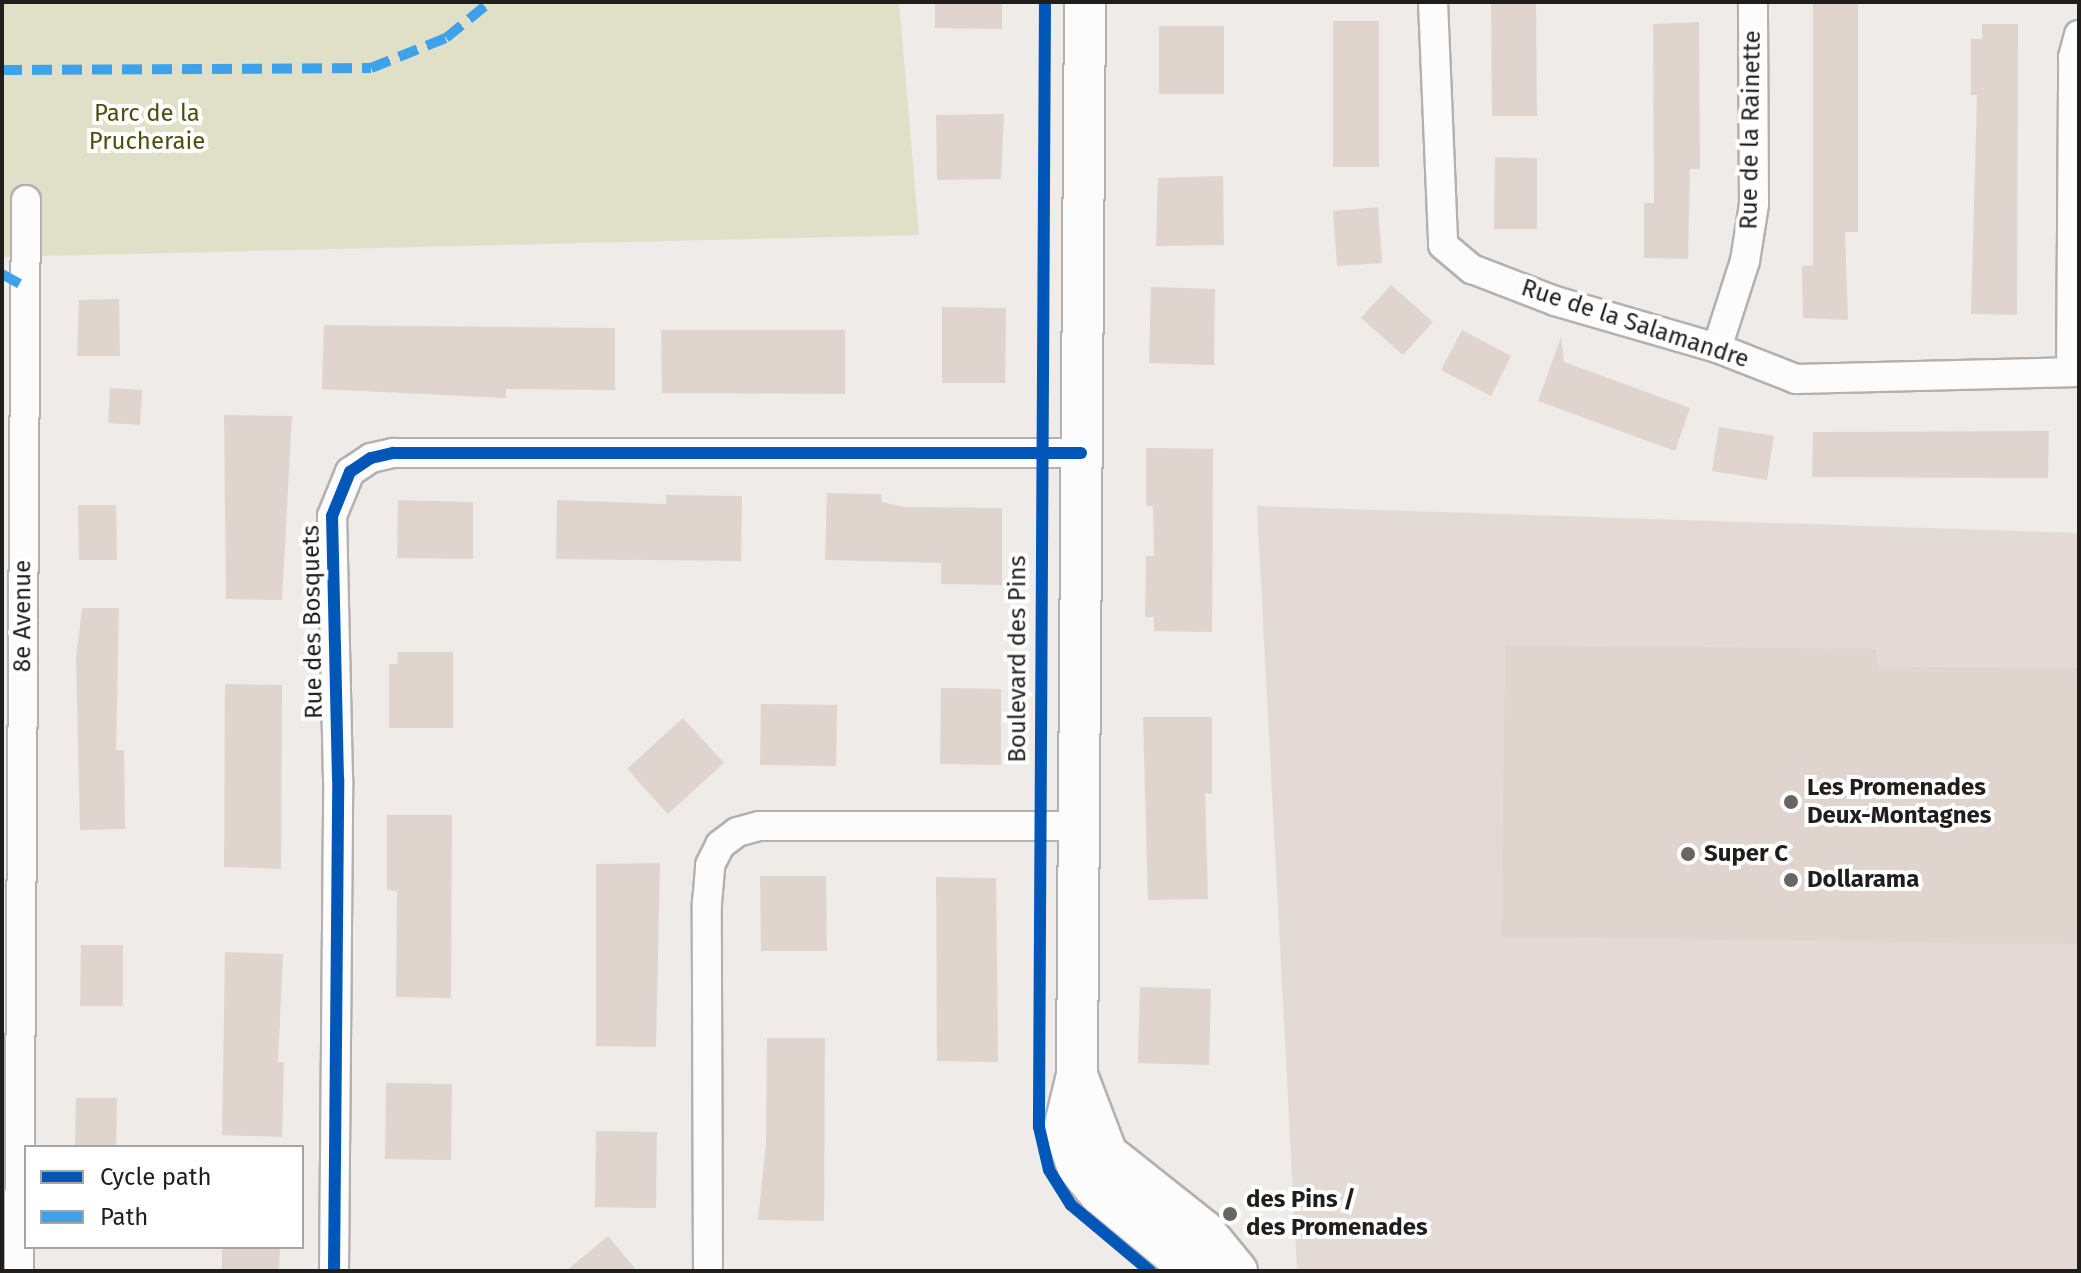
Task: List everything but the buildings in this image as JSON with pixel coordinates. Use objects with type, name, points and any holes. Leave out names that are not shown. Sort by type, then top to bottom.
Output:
[{"type":"street","points":[[1085,2],[1077,1075],[1064,1129],[1078,1168],[1100,1194],[1193,1271]]},
{"type":"street","name":"Rue de la Salamandre","points":[[1433,2],[1443,245],[1472,269],[1555,301],[1717,348],[1796,379],[2075,372]]},
{"type":"street","name":"Rue de la Rainette","points":[[1717,348],[1745,261],[1754,204],[1753,2]]},
{"type":"street","points":[[2075,372],[2073,57],[2079,35]]},
{"type":"street","name":"8e Avenue","points":[[19,1271],[26,200]]},
{"type":"street","name":"Rue des Bosquets","points":[[334,1271],[338,779],[332,516],[350,472],[371,458],[393,453],[1081,453]]},
{"type":"street","points":[[708,1271],[707,903],[710,865],[720,845],[737,832],[759,826],[1079,826]]},
{"type":"street","points":[[1077,1075],[1107,1154],[1204,1231],[1237,1271]]},
{"type":"shaded area","points":[[1257,506],[2079,533],[2079,1271],[1297,1271]]},
{"type":"green space","name":"Parc de la Prucheraie","points":[[2,2],[899,2],[919,235],[2,257]]},
{"type":"marked path","points":[[2,70],[371,68],[446,38],[490,2]]},
{"type":"marked path","points":[[2,274],[25,287]]},
{"type":"cycle path","name":"Boulevard des Pins","points":[[1045,2],[1039,1127],[1049,1170],[1071,1205],[1150,1271]]},
{"type":"cycle path","points":[[334,1271],[338,779],[332,516],[350,472],[371,458],[393,453],[1081,453]]},
{"type":"place","name":"Les Promenades Deux-Montagnes","points":[[1791,802]]},
{"type":"place","name":"Super C","points":[[1688,854]]},
{"type":"place","name":"Dollarama","points":[[1791,880]]},
{"type":"place","name":"des Pins / des Promenades","points":[[1230,1214]]}]
